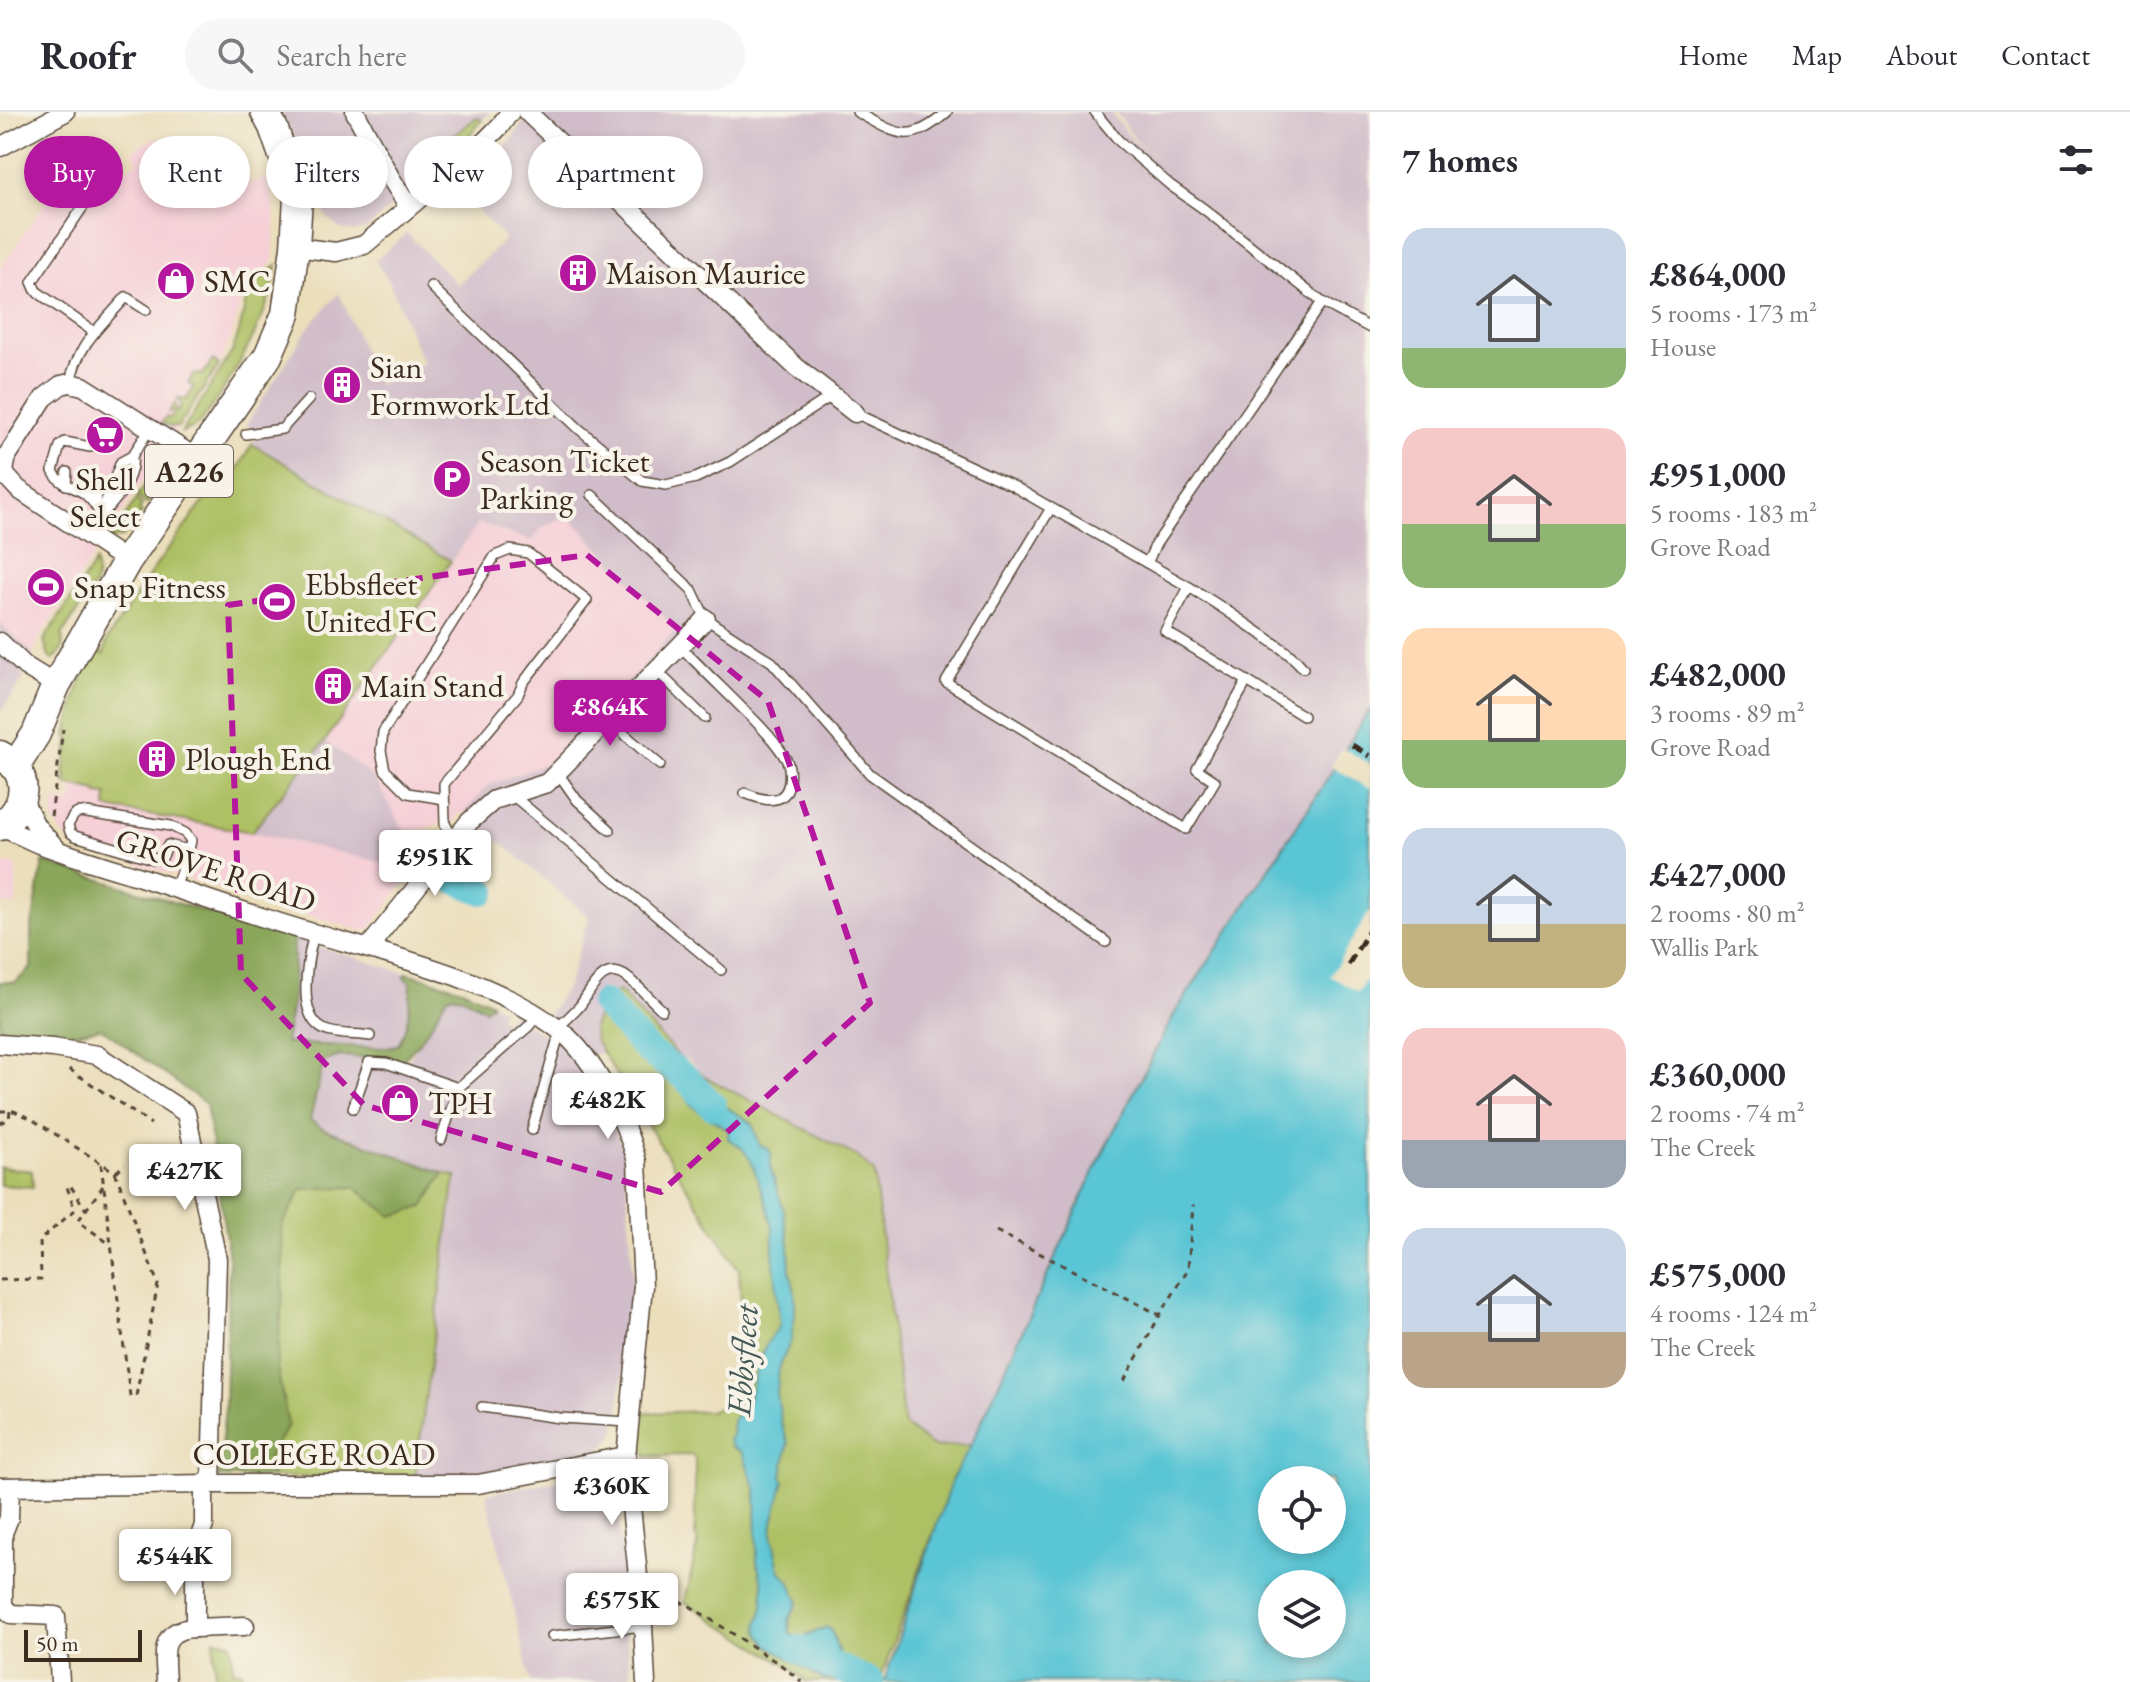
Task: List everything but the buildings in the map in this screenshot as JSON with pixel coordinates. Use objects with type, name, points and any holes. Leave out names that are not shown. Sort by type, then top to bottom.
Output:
[{"type":"main road","name":"A226","points":[[22,798],[21,780],[5,757],[36,734],[56,685],[127,561],[268,356],[286,314],[298,198],[265,112]]},
{"type":"main road","points":[[0,827],[12,817],[22,798]]},
{"type":"street","points":[[5,144],[65,112]]},
{"type":"street","points":[[355,112],[404,199]]},
{"type":"street","points":[[490,136],[510,112]]},
{"type":"street","points":[[527,112],[796,367],[855,413]]},
{"type":"street","points":[[295,247],[336,252],[364,245],[408,208]]},
{"type":"street","points":[[127,561],[18,489],[2,472],[7,456],[44,398],[61,385],[70,383],[83,386],[198,459]]},
{"type":"street","points":[[368,948],[469,822],[494,800],[547,783],[706,619]]},
{"type":"street","points":[[0,642],[25,666],[56,685]]},
{"type":"street","points":[[22,798],[36,826],[59,851]]},
{"type":"street","name":"GROVE ROAD","points":[[0,827],[59,851],[481,986],[558,1029],[578,1048],[622,1120],[637,1162],[643,1286],[626,1456],[646,1682]]},
{"type":"street","points":[[0,1044],[97,1055],[186,1113],[217,1259],[204,1525],[195,1551],[195,1628]]},
{"type":"street","name":"COLLEGE ROAD","points":[[5,1487],[478,1484],[626,1456]]},
{"type":"street","points":[[5,1487],[9,1518],[3,1534],[3,1606],[11,1614],[56,1616],[60,1682]]},
{"type":"street","points":[[166,1682],[167,1639],[178,1630],[245,1626]]},
{"type":"lane","points":[[857,112],[891,130],[908,133],[930,127],[947,112]]},
{"type":"lane","points":[[1095,112],[1119,141],[1170,185],[1322,302],[1370,328]]},
{"type":"lane","points":[[82,208],[32,282],[36,291],[94,332]]},
{"type":"lane","points":[[431,286],[578,428],[642,481],[666,485],[696,478],[730,462],[833,395]]},
{"type":"lane","points":[[70,383],[79,353],[126,297],[146,310]]},
{"type":"lane","points":[[1147,563],[1156,544],[1322,302]]},
{"type":"lane","points":[[246,434],[282,429],[309,399]]},
{"type":"lane","points":[[855,413],[1013,486],[1189,587],[1287,652],[1303,668]]},
{"type":"lane","points":[[98,511],[119,498],[133,464],[132,456],[150,429]]},
{"type":"lane","points":[[90,447],[65,442],[60,446],[53,471],[59,481],[84,493],[98,511]]},
{"type":"lane","points":[[113,455],[132,456]]},
{"type":"lane","points":[[66,485],[67,472]]},
{"type":"lane","points":[[82,477],[84,493]]},
{"type":"lane","points":[[91,538],[98,511],[97,482]]},
{"type":"lane","points":[[592,495],[692,590],[706,619],[772,662],[870,774],[1106,942]]},
{"type":"lane","points":[[1051,508],[946,682],[1186,829],[1215,781],[1197,769],[1247,681]]},
{"type":"lane","points":[[444,799],[408,793],[385,770],[381,751],[383,732],[495,556],[510,550],[528,553],[587,600],[523,683],[518,695],[444,784],[445,824],[455,840]]},
{"type":"lane","points":[[1189,587],[1165,631],[1303,716]]},
{"type":"lane","points":[[680,646],[776,743],[788,762],[789,788],[777,799],[757,798],[745,793]]},
{"type":"lane","points":[[656,670],[705,718]]},
{"type":"lane","points":[[608,720],[660,765]]},
{"type":"lane","points":[[558,773],[577,800],[610,830]]},
{"type":"lane","points":[[511,794],[721,970]]},
{"type":"lane","points":[[175,888],[189,850],[191,840],[185,833],[171,826],[80,812],[68,825],[75,836],[153,859],[162,858],[168,845],[189,850]]},
{"type":"lane","points":[[314,933],[305,990],[317,1024],[326,1030],[370,1036]]},
{"type":"lane","points":[[532,1130],[558,1029],[581,1005],[597,980],[615,972],[626,977],[662,1010]]},
{"type":"lane","points":[[441,1140],[458,1088],[537,1016]]},
{"type":"lane","points":[[353,1108],[369,1062],[386,1063],[458,1088]]},
{"type":"lane","points":[[482,1407],[560,1418],[629,1422]]},
{"type":"lane","points":[[552,1636],[643,1626]]},
{"type":"path","points":[[59,851],[51,821],[64,730]]},
{"type":"path","points":[[49,1048],[49,1056],[151,1124]]},
{"type":"path","points":[[0,1111],[30,1118],[115,1172],[158,1284],[136,1396],[130,1396],[101,1164]]},
{"type":"path","points":[[0,1123],[9,1119],[10,1111]]},
{"type":"path","points":[[115,1172],[125,1164]]},
{"type":"path","points":[[0,1280],[41,1279],[40,1240],[75,1210],[67,1187],[70,1185],[86,1210]]},
{"type":"path","points":[[104,1185],[78,1221],[111,1245]]},
{"type":"path","points":[[1124,1381],[1188,1270],[1193,1205]]},
{"type":"path","points":[[996,1231],[1160,1315]]},
{"type":"path","points":[[640,1593],[687,1604],[802,1682]]},
{"type":"highlighted area","points":[[587,555],[768,701],[870,1003],[661,1192],[364,1105],[241,974],[228,605]]},
{"type":"shaded area","points":[[280,112],[490,112],[467,136],[404,136],[404,196],[367,228],[353,232],[338,228],[322,208],[388,208],[388,136],[293,136]]},
{"type":"shaded area","points":[[530,112],[1111,112],[1133,141],[1160,160],[1136,141],[1116,112],[1370,112],[1370,740],[971,1445],[933,1447],[904,1425],[874,1172],[858,1157],[705,1077],[686,1058],[682,1060],[595,1041],[603,1051],[592,1057],[549,1014],[568,985],[589,917],[465,812],[487,786],[557,759],[676,630],[568,515],[543,527],[532,541],[479,523],[451,561],[252,444],[259,433],[246,425],[309,327],[339,293],[378,385],[423,363],[389,281],[375,261],[407,233],[457,285],[505,239],[476,208],[512,208],[512,139]]},
{"type":"shaded area","points":[[139,146],[139,208],[250,208],[250,183],[266,179],[266,208],[274,208],[275,221],[273,263],[245,284],[232,335],[219,365],[40,637],[33,654],[0,623],[0,269],[42,208],[123,208],[123,170],[138,162],[132,150]]},
{"type":"shaded area","points":[[568,515],[677,630],[557,759],[487,786],[453,823],[435,825],[408,837],[373,777],[325,741],[479,523],[532,541],[543,527]]},
{"type":"shaded area","points":[[0,623],[33,654],[20,673],[24,678],[0,713]]},
{"type":"shaded area","points":[[325,741],[373,777],[408,837],[406,855],[417,857],[417,866],[401,867],[252,832]]},
{"type":"shaded area","points":[[74,786],[107,795],[107,808],[252,832],[401,867],[417,866],[370,929],[362,931],[79,847],[63,835],[53,820],[55,800],[70,803]]},
{"type":"shaded area","points":[[0,864],[16,865],[16,905],[0,904]]},
{"type":"shaded area","points":[[294,939],[416,976],[401,1060],[408,1061],[453,986],[502,1009],[500,1018],[507,1022],[512,1013],[566,1047],[593,1088],[624,1148],[634,1289],[616,1428],[612,1438],[600,1451],[482,1473],[415,1478],[457,1177],[310,1125],[329,1046],[285,1043]]},
{"type":"shaded area","points":[[604,1472],[614,1479],[631,1682],[531,1682],[486,1494]]},
{"type":"green space","points":[[477,117],[482,121],[468,136],[453,136]]},
{"type":"green space","points":[[277,265],[258,326],[237,367],[202,420],[182,432],[232,352],[249,287]]},
{"type":"green space","points":[[213,360],[219,365],[178,427],[161,423],[174,414],[174,411],[169,412],[175,403],[177,412],[180,409],[178,398],[186,400],[194,387],[188,383],[193,375],[203,374]]},
{"type":"green space","name":"Ebbsfleet United FC","points":[[252,444],[451,561],[325,741],[252,832],[106,808],[107,795],[66,784],[67,776],[64,775],[70,737],[67,736],[84,671],[95,650],[104,654],[107,640],[157,564],[223,476],[235,474]]},
{"type":"green space","points":[[168,450],[173,459],[172,465],[147,504],[137,497]]},
{"type":"green space","points":[[136,500],[142,505],[139,510],[142,513],[124,536],[110,540]]},
{"type":"green space","points":[[95,562],[95,584],[62,635],[62,649],[52,660],[44,640]]},
{"type":"green space","points":[[1370,709],[884,1682],[934,1530],[879,1682],[806,1682],[791,1668],[685,1602],[698,1542],[695,1535],[695,1459],[692,1455],[647,1456],[645,1452],[640,1453],[640,1458],[636,1456],[636,1413],[709,1411],[720,1407],[726,1400],[738,1368],[742,1322],[739,1270],[595,1041],[593,1027],[606,997],[619,991],[682,1060],[705,1077],[858,1157],[874,1172],[904,1425],[933,1447],[971,1445],[1102,1154],[1175,1013]]},
{"type":"green space","points":[[43,862],[294,939],[293,997],[285,1043],[382,1048],[398,1045],[405,1030],[409,1007],[411,983],[404,977],[407,973],[462,989],[492,1003],[485,1009],[463,997],[451,995],[444,1001],[421,1040],[401,1061],[341,1056],[324,1061],[310,1120],[324,1129],[444,1173],[423,1207],[392,1216],[355,1187],[302,1189],[282,1225],[283,1290],[277,1367],[288,1425],[268,1457],[272,1477],[218,1477],[225,1408],[229,1258],[206,1104],[101,1028],[76,1033],[0,1033],[0,982],[16,982],[31,968],[31,931]]},
{"type":"green space","points":[[0,1167],[32,1171],[33,1187],[0,1185]]},
{"type":"green space","points":[[444,1173],[457,1177],[415,1478],[272,1477],[268,1457],[288,1425],[276,1367],[283,1290],[282,1225],[302,1188],[355,1187],[423,1206]]},
{"type":"green space","points":[[214,1639],[231,1642],[233,1670],[242,1671],[242,1682],[215,1682]]},
{"type":"water","points":[[1370,709],[1370,1682],[884,1682],[952,1479],[971,1445],[1102,1154],[1175,1013]]},
{"type":"water","points":[[687,1079],[693,1079],[702,1092],[752,1123],[760,1146],[768,1148],[771,1153],[771,1170],[783,1208],[795,1292],[791,1340],[779,1369],[777,1393],[788,1443],[782,1476],[784,1481],[772,1536],[779,1570],[789,1581],[799,1602],[789,1620],[790,1633],[802,1638],[827,1627],[832,1632],[839,1654],[827,1681],[768,1645],[760,1635],[758,1625],[763,1606],[763,1585],[757,1562],[756,1489],[742,1452],[732,1447],[729,1440],[733,1420],[747,1404],[767,1343],[780,1325],[773,1228],[751,1161],[742,1148],[728,1139],[728,1130],[696,1110],[680,1085]]},
{"type":"pier","points":[[1342,748],[1370,764],[1370,789],[1331,766]]},
{"type":"pier","points":[[1370,911],[1370,973],[1358,992],[1330,976]]},
{"type":"waterway","name":"Ebbsfleet","points":[[450,878],[483,891]]},
{"type":"waterway","name":"Ebbsfleet","points":[[604,1003],[648,1051],[687,1079],[713,1106]]},
{"type":"waterway","name":"Ebbsfleet","points":[[800,1649],[870,1682]]},
{"type":"railway","points":[[1352,745],[1370,756]]},
{"type":"railway","points":[[1348,965],[1370,929]]},
{"type":"place","name":"Maison Maurice","points":[[578,273]]},
{"type":"place","name":"SMC","points":[[176,281]]},
{"type":"place","name":"Sian Formwork Ltd","points":[[342,385]]},
{"type":"place","name":"Shell Select","points":[[105,435]]},
{"type":"place","name":"Season Ticket Parking","points":[[452,479]]},
{"type":"place","name":"Snap Fitness","points":[[46,587]]},
{"type":"place","name":"Ebbsfleet United FC","points":[[277,602]]},
{"type":"place","name":"Main Stand","points":[[333,686]]},
{"type":"place","name":"Plough End","points":[[157,759]]},
{"type":"place","name":"TPH","points":[[400,1103]]}]
